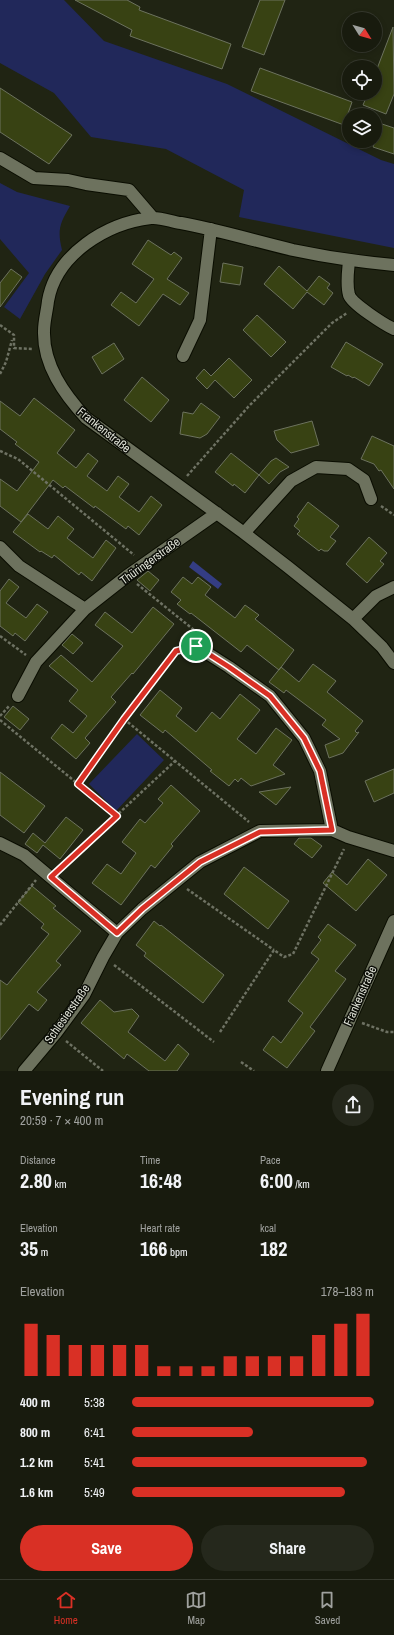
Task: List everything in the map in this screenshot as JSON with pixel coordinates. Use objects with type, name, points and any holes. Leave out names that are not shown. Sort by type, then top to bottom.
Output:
[{"type":"street","points":[[0,158],[34,178],[68,180],[129,190],[153,218]]},
{"type":"street","name":"Frankenstraße","points":[[394,265],[349,260],[293,250],[211,229],[153,218],[116,226],[78,249],[62,268],[50,290],[44,331],[46,350],[54,375],[68,399],[86,418],[244,533],[353,619],[382,647],[394,663]]},
{"type":"street","points":[[183,356],[200,320],[211,229]]},
{"type":"street","points":[[349,260],[347,281],[350,297],[370,314],[388,327],[394,329]]},
{"type":"street","points":[[244,533],[291,481],[316,467],[348,469],[364,480],[371,499]]},
{"type":"street","name":"Thüringerstraße","points":[[18,696],[36,662],[85,610],[127,576],[217,513]]},
{"type":"street","points":[[0,547],[19,566],[85,610]]},
{"type":"street","points":[[353,619],[376,596],[394,587]]},
{"type":"street","points":[[196,646],[270,696],[304,738],[320,771],[332,830]]},
{"type":"street","name":"Schlesierstraße","points":[[24,1071],[56,1033],[84,995],[117,933],[142,909],[200,862],[260,832],[332,830],[348,837],[394,851]]},
{"type":"street","points":[[0,843],[24,855],[117,933]]},
{"type":"street","name":"Frankenstraße","points":[[327,1071],[394,921]]},
{"type":"path","points":[[178,486],[248,407],[332,323]]},
{"type":"path","points":[[0,325],[14,335]]},
{"type":"path","points":[[14,335],[14,348],[46,350]]},
{"type":"path","points":[[0,374],[6,362],[14,335]]},
{"type":"path","points":[[0,451],[18,459],[145,564]]},
{"type":"path","points":[[78,784],[124,719],[176,651],[196,646],[194,630],[127,576]]},
{"type":"path","points":[[0,636],[36,662]]},
{"type":"path","points":[[124,719],[260,832]]},
{"type":"path","points":[[0,720],[117,816]]},
{"type":"path","points":[[0,925],[47,874],[117,816],[175,761]]},
{"type":"path","points":[[176,882],[284,957],[293,954],[343,852]]},
{"type":"path","points":[[220,1032],[274,950]]},
{"type":"path","points":[[103,957],[214,1042]]},
{"type":"path","points":[[350,1019],[387,1032],[394,1032]]},
{"type":"path","points":[[56,1033],[103,1071]]},
{"type":"path","points":[[241,1062],[254,1071]]},
{"type":"shaded area","points":[[0,0],[64,0],[104,41],[227,84],[342,141],[342,148],[357,148],[381,160],[394,164],[394,248],[239,217],[244,190],[166,149],[91,137],[54,93],[0,63]]},
{"type":"shaded area","points":[[0,183],[17,192],[70,206],[60,227],[62,250],[45,274],[20,319],[4,307],[29,273],[0,239]]},
{"type":"shaded area","points":[[193,561],[222,584],[218,589],[189,567]]},
{"type":"shaded area","points":[[137,734],[164,760],[116,811],[89,784]]},
{"type":"building","points":[[75,0],[127,0],[140,7],[139,10],[231,44],[222,69],[130,36],[132,30]]},
{"type":"building","points":[[260,0],[285,0],[264,55],[242,47]]},
{"type":"building","points":[[393,27],[394,94],[386,114],[382,112],[382,108],[371,108],[363,105],[365,100],[382,100],[382,60],[380,60]]},
{"type":"building","points":[[260,68],[342,98],[342,100],[352,102],[350,108],[342,108],[342,124],[251,91]]},
{"type":"building","points":[[0,88],[72,135],[49,164],[0,132]]},
{"type":"building","points":[[382,124],[394,128],[394,154],[376,148],[382,148]]},
{"type":"building","points":[[148,240],[171,255],[174,252],[182,258],[167,279],[189,293],[180,305],[163,294],[139,326],[111,305],[121,292],[136,303],[154,279],[132,264]]},
{"type":"building","points":[[223,263],[243,267],[240,285],[220,282]]},
{"type":"building","points":[[279,266],[307,291],[319,276],[330,284],[327,288],[333,293],[324,305],[307,292],[293,309],[264,284]]},
{"type":"building","points":[[11,269],[22,277],[0,307],[0,283]]},
{"type":"building","points":[[257,315],[286,342],[271,357],[243,330]]},
{"type":"building","points":[[346,342],[383,364],[369,386],[354,377],[347,376],[331,367]]},
{"type":"building","points":[[114,343],[124,359],[102,374],[92,357]]},
{"type":"building","points":[[229,358],[252,380],[234,398],[215,380],[207,389],[196,378],[204,369],[211,376]]},
{"type":"building","points":[[142,377],[169,400],[151,422],[124,400]]},
{"type":"building","points":[[34,398],[75,430],[57,453],[76,468],[88,453],[98,461],[87,476],[107,491],[118,476],[129,484],[119,497],[139,512],[151,496],[162,505],[139,535],[128,526],[126,529],[95,506],[94,508],[65,486],[63,488],[53,480],[21,522],[0,506],[0,479],[17,491],[39,462],[15,444],[17,442],[0,429],[0,401],[20,416]]},
{"type":"building","points":[[201,403],[220,417],[207,434],[200,438],[180,434],[183,412],[193,414]]},
{"type":"building","points":[[312,421],[319,445],[291,453],[277,440],[274,431]]},
{"type":"building","points":[[372,436],[394,446],[394,489],[381,470],[379,471],[374,464],[361,459]]},
{"type":"building","points":[[231,453],[259,475],[245,493],[215,472]]},
{"type":"building","points":[[276,458],[289,467],[280,472],[269,484],[259,475],[271,461]]},
{"type":"building","points":[[308,502],[339,526],[330,537],[336,541],[328,551],[321,549],[319,551],[297,534],[300,531],[294,526],[299,519],[297,517]]},
{"type":"building","points":[[28,514],[48,529],[58,516],[74,529],[67,538],[93,558],[106,540],[116,548],[92,581],[81,572],[79,575],[54,555],[52,558],[41,551],[40,552],[13,532]]},
{"type":"building","points":[[369,537],[387,553],[380,561],[384,564],[367,583],[346,564]]},
{"type":"building","points":[[148,571],[159,580],[150,591],[137,580]]},
{"type":"building","points":[[183,577],[192,584],[198,577],[211,587],[205,595],[235,618],[245,605],[259,615],[255,619],[294,650],[279,670],[247,645],[241,652],[177,604],[181,600],[171,592]]},
{"type":"building","points":[[9,579],[19,587],[6,603],[26,618],[37,604],[48,612],[25,641],[15,633],[13,636],[0,626],[0,591]]},
{"type":"building","points":[[153,607],[174,624],[133,674],[132,673],[111,697],[116,702],[85,738],[90,743],[76,759],[51,738],[62,724],[73,733],[87,716],[69,701],[78,690],[49,666],[61,655],[92,682],[123,646],[95,625],[105,612],[132,633]]},
{"type":"building","points":[[72,634],[83,643],[73,654],[62,645]]},
{"type":"building","points":[[313,664],[336,681],[327,692],[363,721],[355,731],[357,733],[359,732],[343,753],[329,758],[325,745],[340,739],[322,725],[326,720],[286,690],[284,693],[269,682],[281,667],[299,682]]},
{"type":"building","points":[[160,690],[182,708],[176,716],[196,732],[212,712],[220,719],[240,694],[260,710],[237,739],[256,754],[276,728],[292,740],[273,765],[285,774],[251,786],[241,778],[238,782],[235,779],[229,786],[210,771],[212,770],[165,730],[163,733],[140,715]]},
{"type":"building","points":[[13,706],[29,719],[20,730],[4,717]]},
{"type":"building","points":[[394,769],[394,793],[374,802],[365,781]]},
{"type":"building","points":[[0,772],[45,806],[24,833],[0,815]]},
{"type":"building","points":[[171,785],[200,811],[171,844],[173,846],[155,868],[151,865],[121,905],[92,883],[107,864],[121,874],[136,853],[122,842],[140,819],[145,823],[163,803],[158,799]]},
{"type":"building","points":[[291,787],[276,805],[259,792]]},
{"type":"building","points":[[66,817],[83,830],[60,859],[43,845],[37,853],[25,844],[33,833],[45,843]]},
{"type":"building","points":[[299,838],[311,838],[322,846],[312,858],[294,844]]},
{"type":"building","points":[[368,859],[387,875],[356,911],[323,883],[332,872],[347,885]]},
{"type":"building","points":[[244,867],[289,901],[268,929],[224,894]]},
{"type":"building","points":[[32,886],[56,906],[53,908],[81,931],[56,961],[61,965],[37,992],[47,1000],[38,1011],[29,1004],[0,1040],[0,980],[7,985],[49,934],[41,928],[44,924],[18,902]]},
{"type":"building","points":[[154,921],[224,975],[203,1003],[144,956],[146,953],[136,945]]},
{"type":"building","points":[[328,924],[356,945],[335,971],[346,979],[310,1027],[315,1031],[287,1068],[263,1050],[273,1036],[281,1043],[303,1013],[288,1001],[319,959],[311,953],[321,940],[318,937]]},
{"type":"building","points":[[100,1000],[114,1012],[132,1009],[139,1016],[128,1032],[165,1061],[178,1044],[189,1054],[177,1071],[149,1071],[127,1054],[124,1059],[81,1023]]},
{"type":"route","points":[[196,646],[270,696],[304,738],[320,771],[332,830],[260,832],[200,862],[142,909],[117,933],[51,877],[117,816],[78,784],[124,719],[176,651],[196,646]]}]
